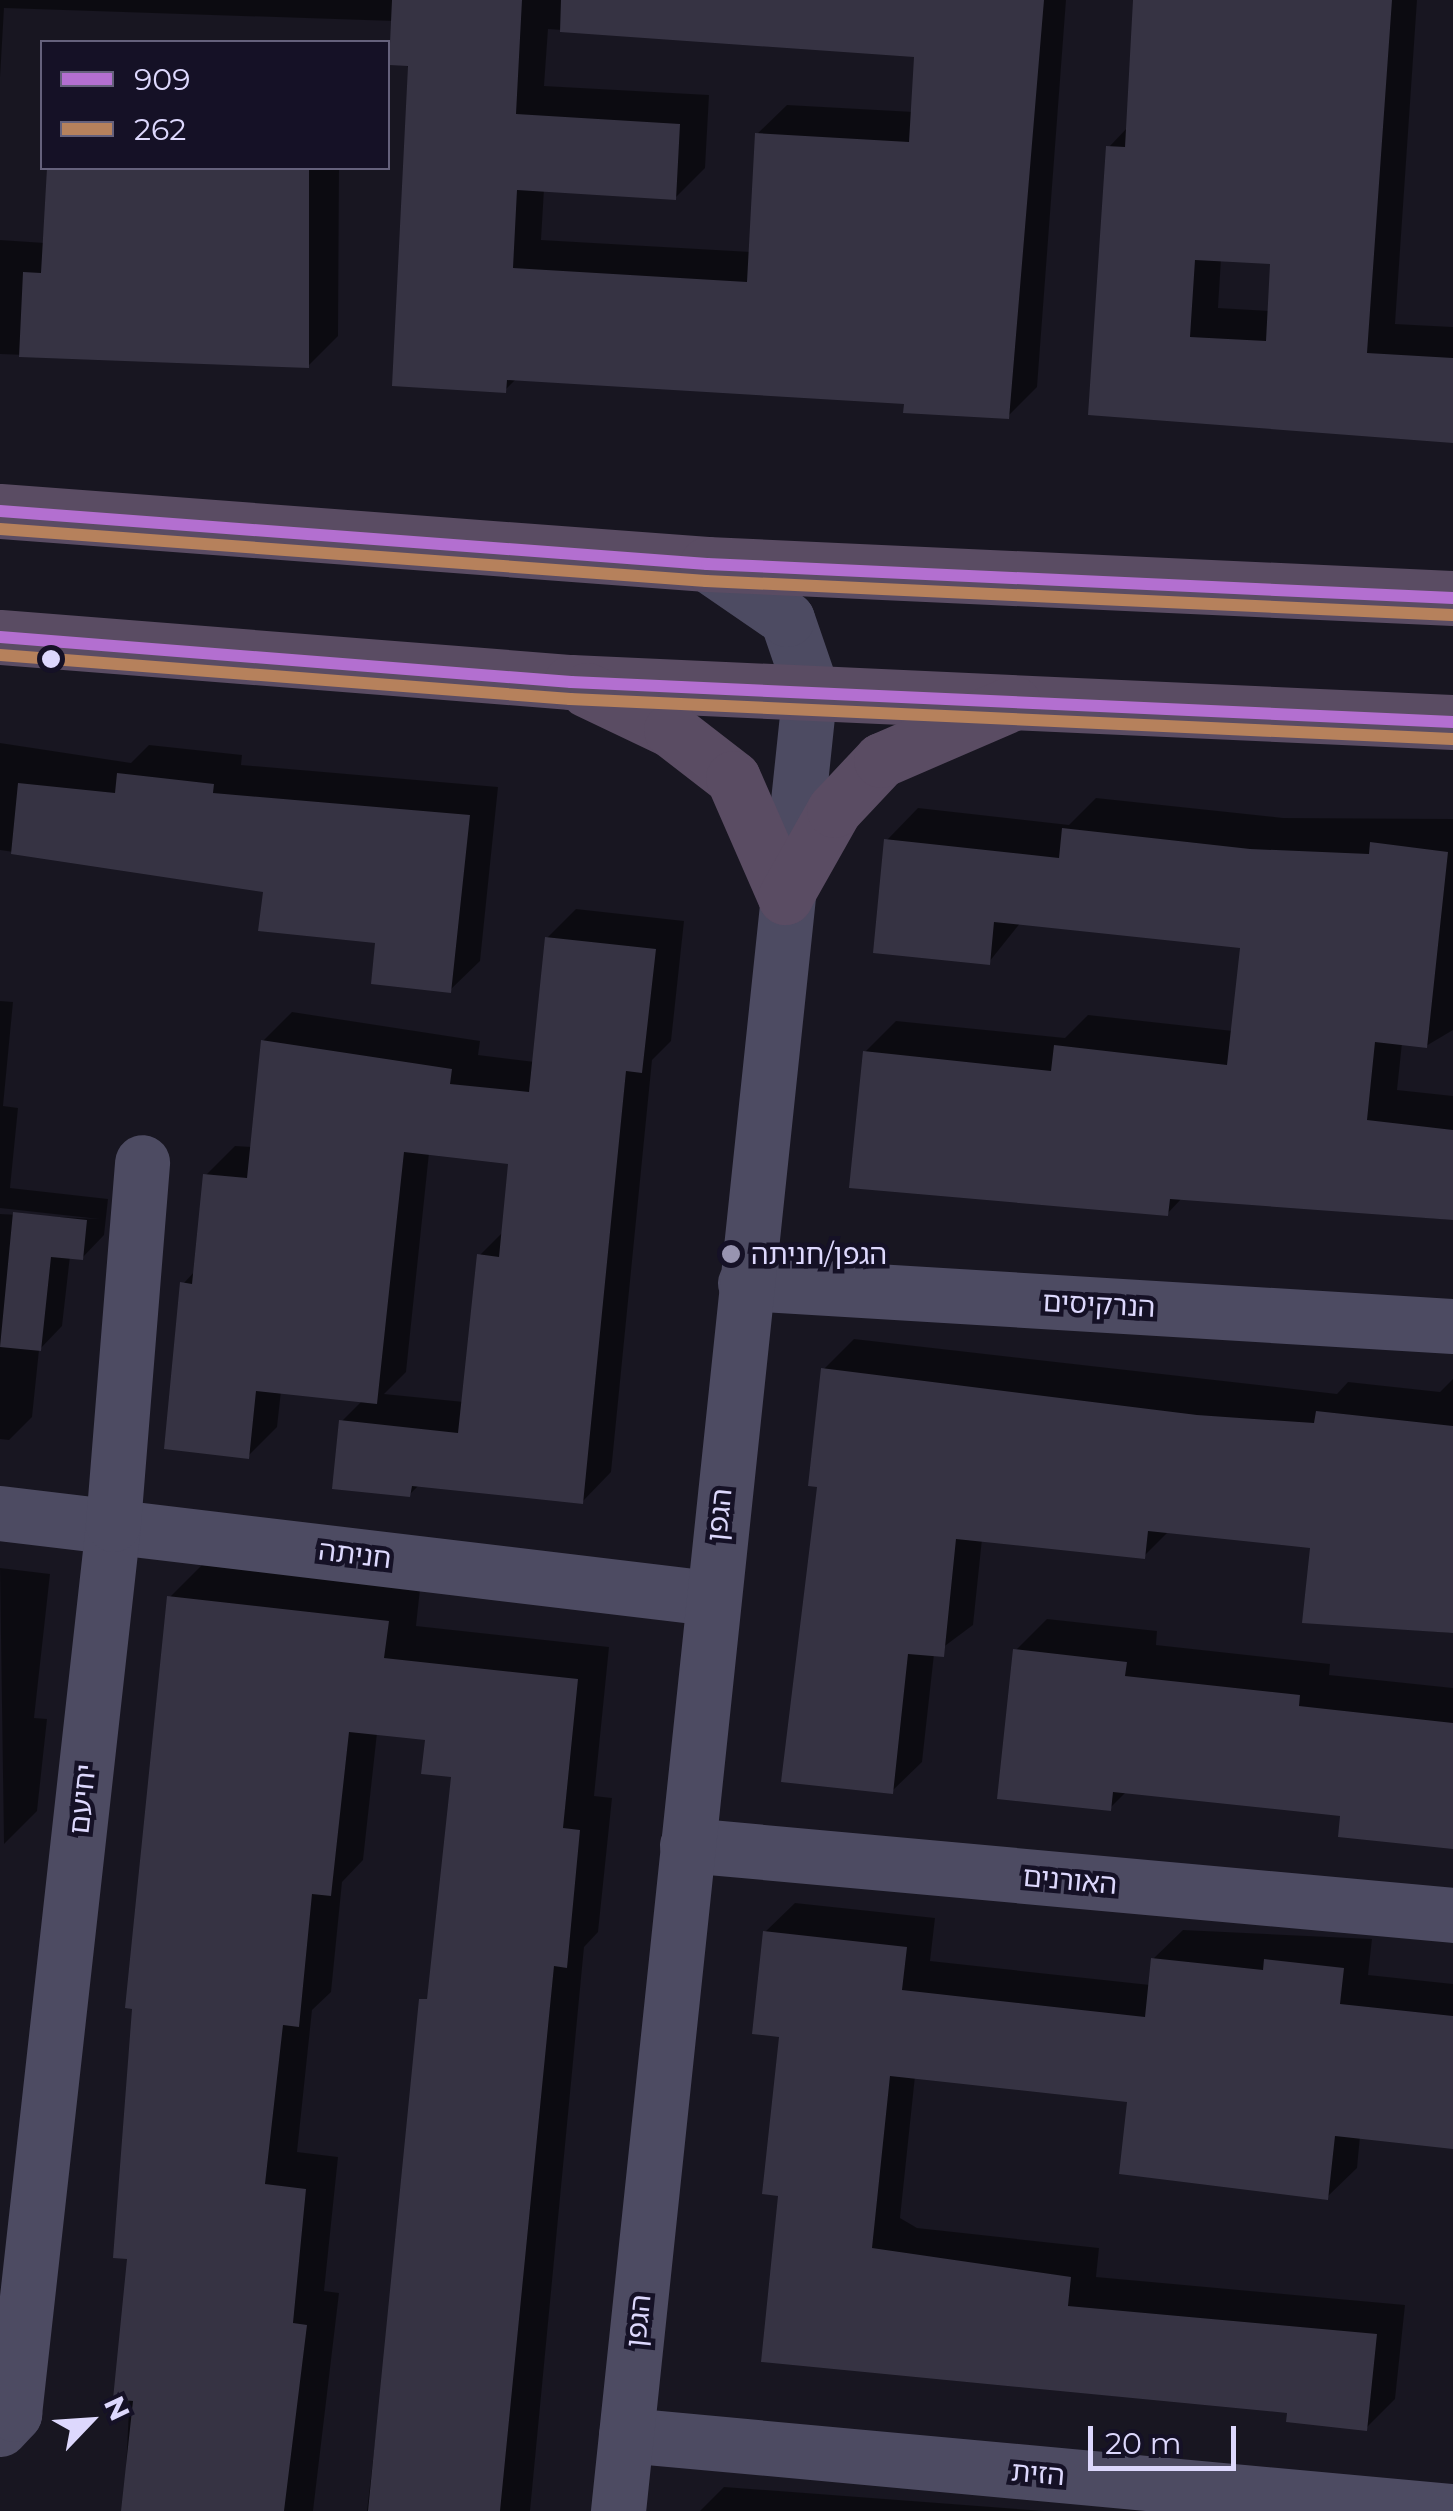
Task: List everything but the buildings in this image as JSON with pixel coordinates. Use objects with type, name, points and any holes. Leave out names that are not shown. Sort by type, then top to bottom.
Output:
[{"type":"highway","points":[[0,510],[708,564],[1453,598]]},
{"type":"highway","points":[[0,637],[571,682],[810,686],[1453,722]]},
{"type":"highway","points":[[571,682],[672,730],[732,778],[785,897]]},
{"type":"highway","points":[[785,897],[834,810],[881,760],[1026,698]]},
{"type":"street","name":"הגפן","points":[[618,2511],[710,1598],[810,686],[787,619],[708,564]]},
{"type":"street","name":"יחיעם","points":[[0,2430],[14,2414],[113,1524],[142,1162]]},
{"type":"street","name":"הנרקיסים","points":[[745,1284],[1453,1326]]},
{"type":"street","name":"חניתה","points":[[0,1513],[710,1598]]},
{"type":"street","name":"האורנים","points":[[687,1844],[1453,1915]]},
{"type":"street","name":"הזית","points":[[626,2434],[1450,2511]]},
{"type":"transit line","name":"909","points":[[0,511],[707,564],[1453,598]]},
{"type":"transit line","name":"262","points":[[0,529],[706,581],[1452,615]]},
{"type":"transit line","name":"909","points":[[0,637],[571,682],[1453,722]]},
{"type":"transit line","name":"262","points":[[0,655],[570,699],[1452,739]]},
{"type":"place","name":"הגפן/חניתה","points":[[731,1254]]}]
